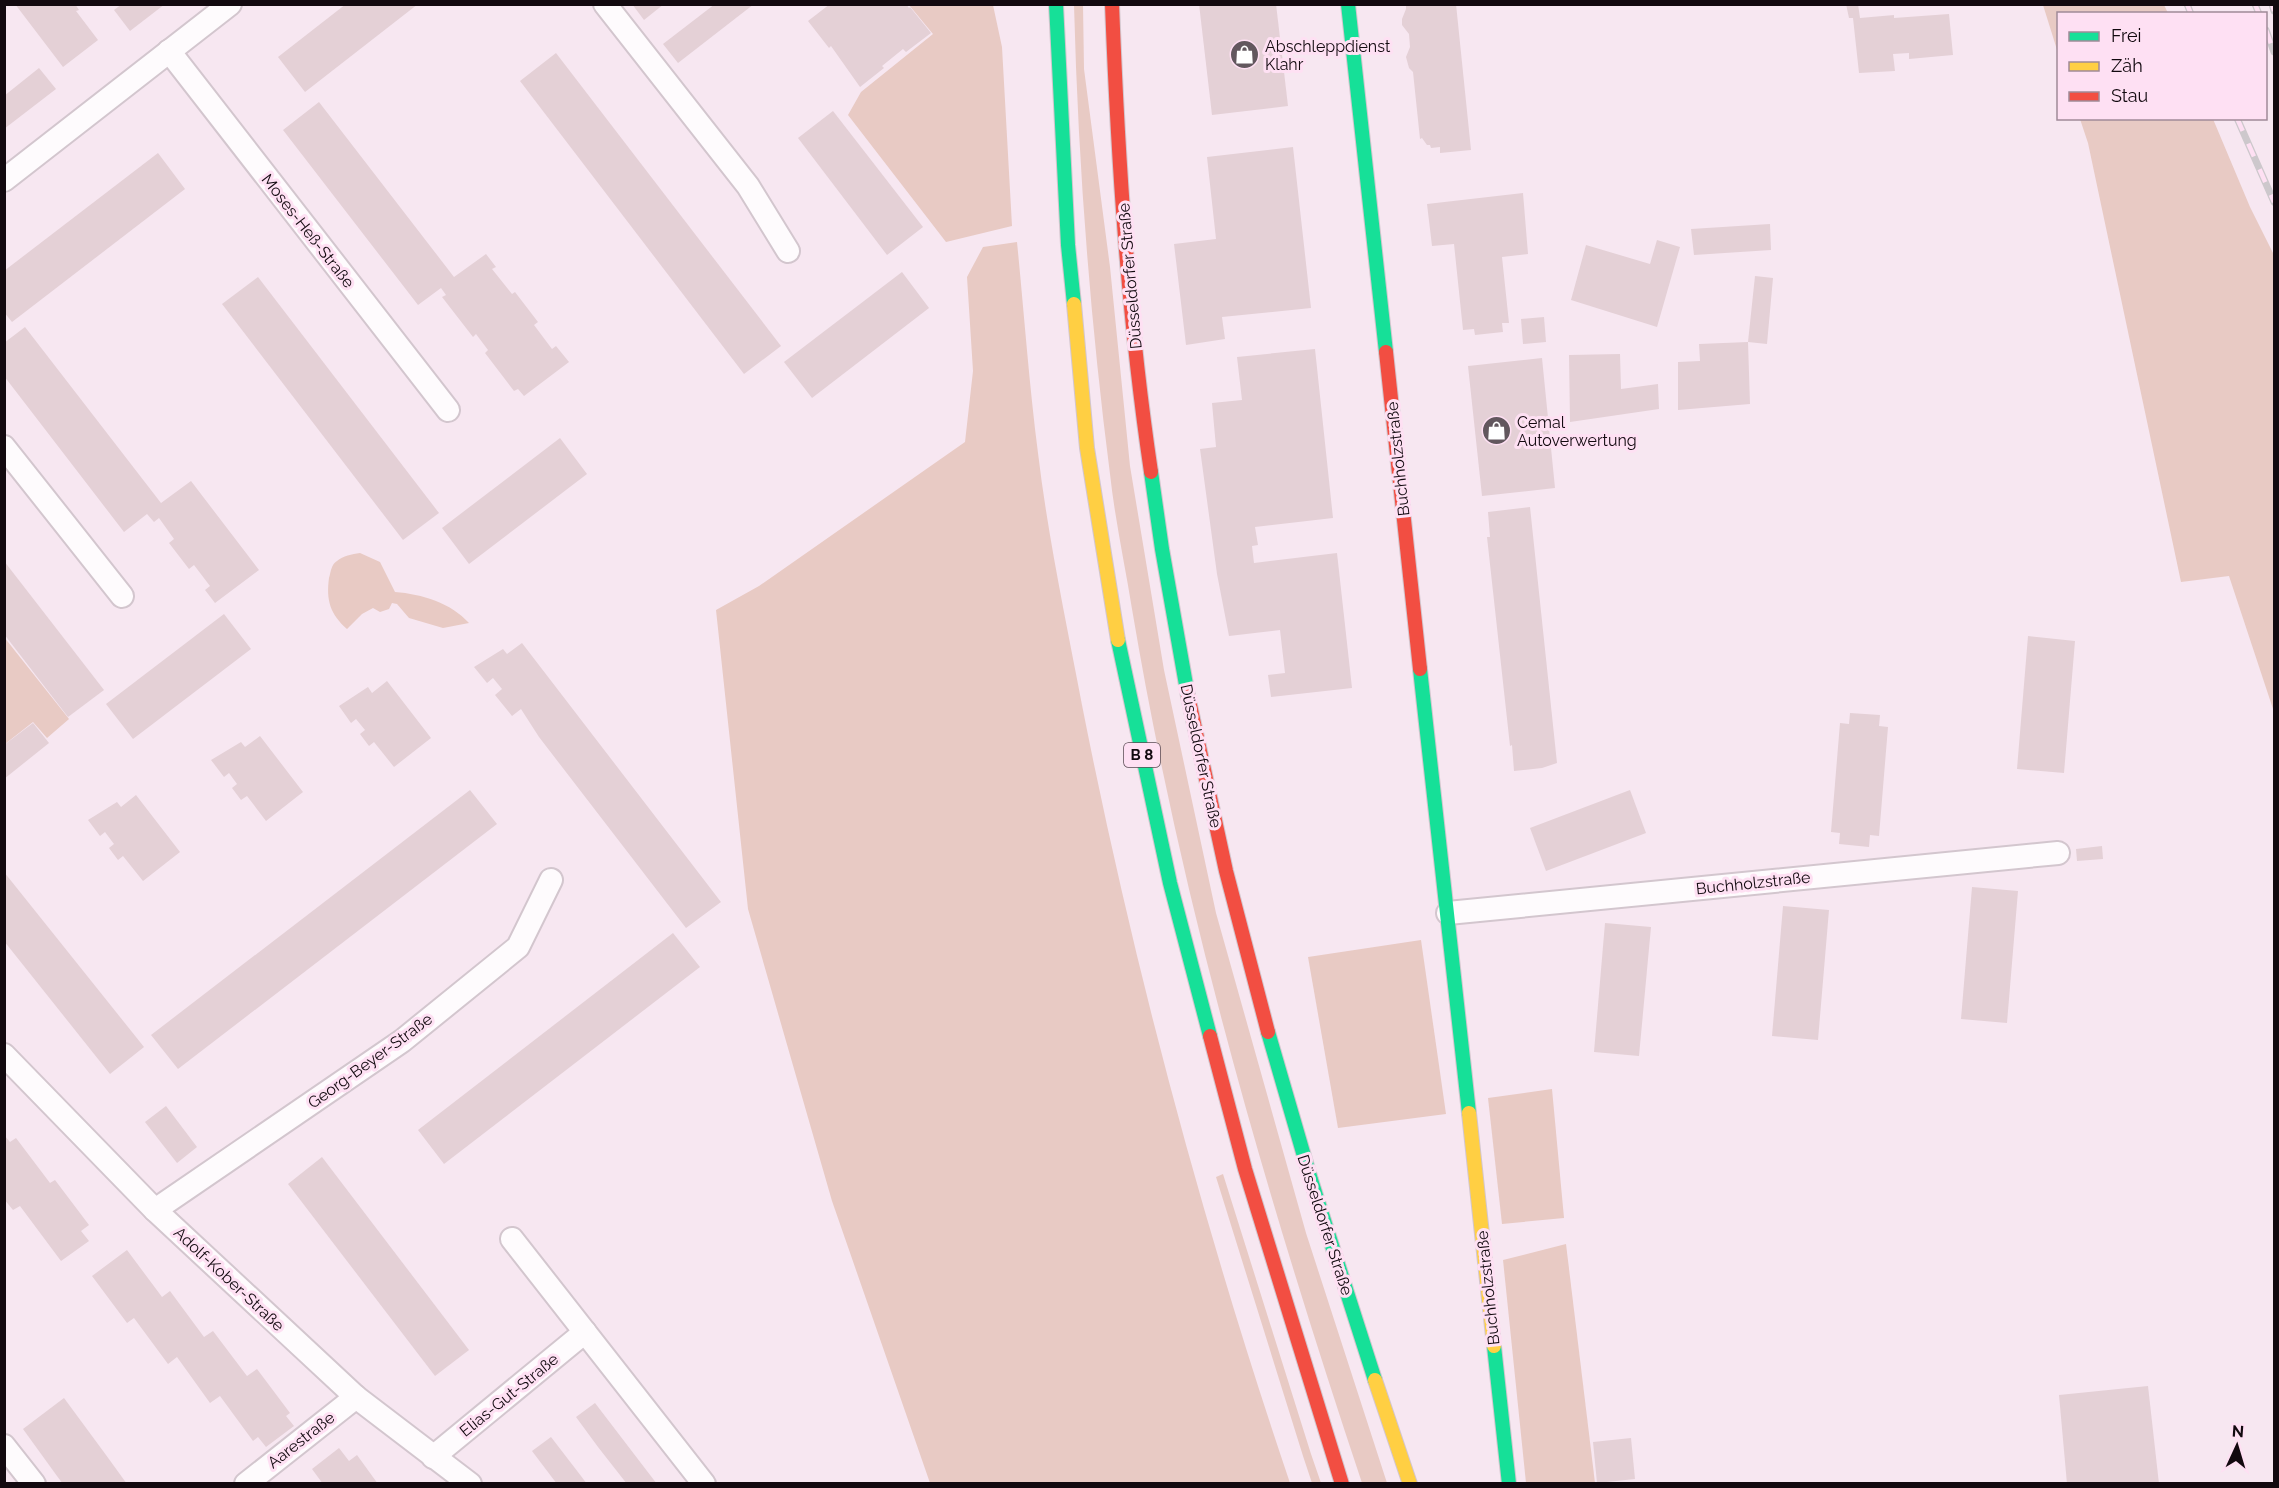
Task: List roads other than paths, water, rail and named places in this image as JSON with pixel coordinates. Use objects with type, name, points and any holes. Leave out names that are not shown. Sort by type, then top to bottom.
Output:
[{"type":"main road","name":"B 8","points":[[1056,4],[1068,245],[1082,388],[1088,448],[1120,654],[1170,884],[1242,1158],[1342,1484]]},
{"type":"main road","name":"Düsseldorfer Straße","points":[[1112,4],[1115,94],[1125,229],[1146,441],[1178,644],[1226,871],[1302,1154],[1410,1484]]},
{"type":"main road","name":"Buchholzstraße","points":[[1348,4],[1509,1484]]},
{"type":"street","points":[[4,180],[230,4]]},
{"type":"street","points":[[605,4],[748,186],[788,251]]},
{"type":"street","name":"Moses-Heß-Straße","points":[[169,51],[448,410]]},
{"type":"street","points":[[4,447],[122,596]]},
{"type":"street","name":"Buchholzstraße","points":[[1448,913],[2058,853]]},
{"type":"street","name":"Georg-Beyer-Straße","points":[[155,1210],[402,1041],[518,947],[551,880]]},
{"type":"street","name":"Adolf-Kober-Straße","points":[[4,1055],[155,1210],[356,1397],[470,1484]]},
{"type":"street","points":[[512,1239],[704,1484]]},
{"type":"street","name":"Elias-Gut-Straße","points":[[433,1457],[585,1332]]},
{"type":"street","name":"Aarestraße","points":[[246,1484],[356,1397]]},
{"type":"street","points":[[4,1446],[34,1484]]},
{"type":"railway","points":[[2187,4],[2190,12]]},
{"type":"railway","points":[[2255,4],[2258,12]]},
{"type":"railway","points":[[2272,4],[2274,11]]},
{"type":"railway","points":[[2267,33],[2274,52]]},
{"type":"railway","points":[[2238,120],[2274,202]]},
{"type":"place","name":"Abschleppdienst Klahr","points":[[1244,55]]},
{"type":"place","name":"Cemal Autoverwertung","points":[[1496,431]]}]
